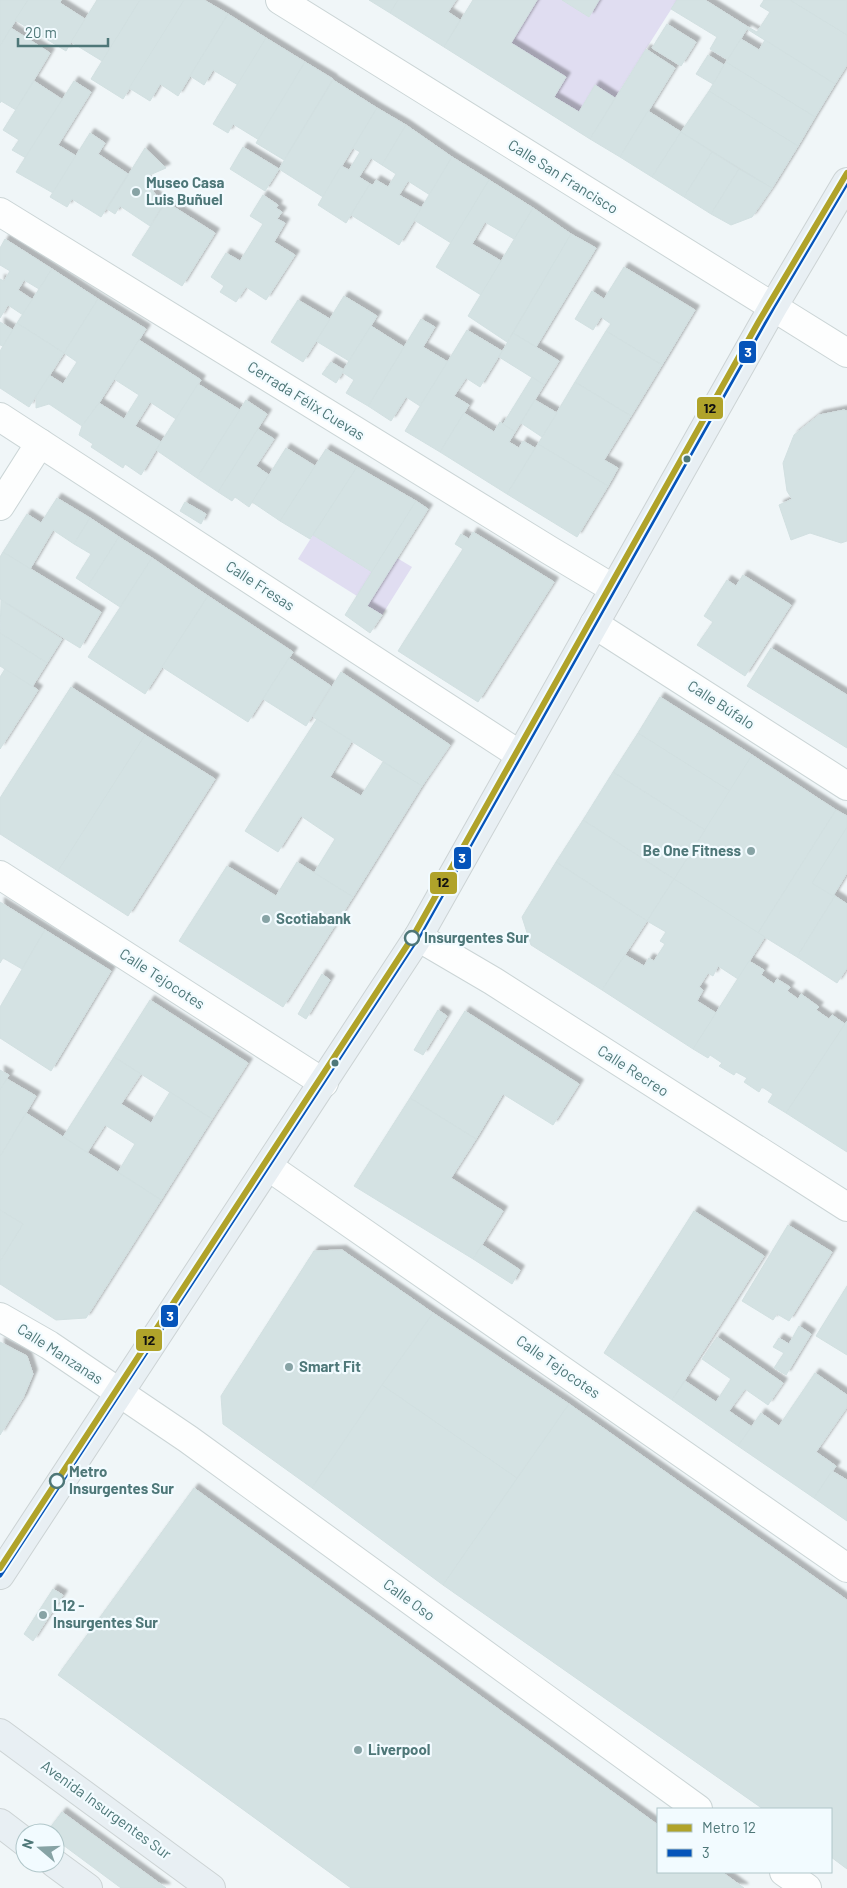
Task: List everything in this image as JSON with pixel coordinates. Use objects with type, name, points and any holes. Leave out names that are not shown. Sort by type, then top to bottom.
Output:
[{"type":"main road","points":[[0,1575],[418,937],[773,307],[847,182]]},
{"type":"main road","name":"Avenida Insurgentes Sur","points":[[0,1733],[211,1888]]},
{"type":"main road","points":[[0,1824],[15,1835]]},
{"type":"main road","points":[[65,1871],[88,1888]]},
{"type":"street","name":"Calle San Francisco","points":[[280,0],[847,353]]},
{"type":"street","name":"Cerrada Félix Cuevas","points":[[0,212],[540,545],[614,588]]},
{"type":"street","name":"Calle Fresas","points":[[0,417],[520,755]]},
{"type":"street","points":[[0,506],[40,443]]},
{"type":"street","name":"Calle Búfalo","points":[[594,624],[847,786]]},
{"type":"street","name":"Calle Tejocotes","points":[[0,875],[324,1082]]},
{"type":"street","name":"Calle Recreo","points":[[418,937],[493,981],[847,1207]]},
{"type":"street","name":"Calle Tejocotes","points":[[269,1166],[847,1568]]},
{"type":"street","name":"Calle Manzanas","points":[[0,1317],[49,1345],[119,1392]]},
{"type":"street","name":"Calle Oso","points":[[119,1392],[204,1451],[697,1808]]},
{"type":"street","points":[[785,1873],[807,1888]]},
{"type":"shaded area","points":[[537,0],[562,0],[589,17],[599,0],[677,0],[615,98],[595,85],[579,112],[554,97],[565,77],[511,43]]},
{"type":"shaded area","points":[[313,535],[372,572],[357,596],[298,559]]},
{"type":"shaded area","points":[[397,558],[412,567],[382,615],[367,606]]},
{"type":"building","points":[[0,0],[28,0],[0,46]]},
{"type":"building","points":[[28,0],[61,0],[60,3],[85,19],[66,51],[15,20]]},
{"type":"building","points":[[97,0],[140,0],[102,61],[71,42]]},
{"type":"building","points":[[140,0],[184,0],[123,99],[91,79]]},
{"type":"building","points":[[184,0],[204,0],[228,14],[178,96],[160,84],[150,101],[129,88]]},
{"type":"building","points":[[369,0],[398,0],[390,13]]},
{"type":"building","points":[[398,0],[456,0],[448,12],[460,20],[444,47],[390,13]]},
{"type":"building","points":[[473,0],[537,0],[511,43],[566,77],[554,97],[579,112],[595,85],[615,98],[590,139],[444,47]]},
{"type":"building","points":[[562,0],[599,0],[589,17]]},
{"type":"building","points":[[677,0],[705,0],[748,27],[728,60],[710,49],[717,37],[671,9]]},
{"type":"building","points":[[764,0],[790,0],[847,35],[847,65],[835,84],[747,29],[748,27],[757,32],[770,12],[760,6]]},
{"type":"building","points":[[790,0],[847,0],[847,35]]},
{"type":"building","points":[[228,14],[266,38],[238,85],[213,70],[204,85],[190,76]]},
{"type":"building","points":[[667,24],[696,42],[681,66],[652,48]]},
{"type":"building","points":[[11,28],[50,53],[16,110],[1,101],[0,103],[0,46]]},
{"type":"building","points":[[266,38],[305,62],[259,140],[233,124],[228,133],[213,124]]},
{"type":"building","points":[[741,39],[759,50],[765,40],[835,84],[815,117],[726,62]]},
{"type":"building","points":[[646,49],[675,68],[620,157],[590,139]]},
{"type":"building","points":[[708,55],[724,65],[713,84],[696,74]]},
{"type":"building","points":[[305,62],[333,79],[284,160],[256,143]]},
{"type":"building","points":[[726,62],[815,117],[798,146],[709,91]]},
{"type":"building","points":[[333,80],[377,108],[323,197],[279,169]]},
{"type":"building","points":[[34,81],[63,100],[26,158],[12,150],[19,140],[3,130]]},
{"type":"building","points":[[74,81],[91,92],[58,145],[76,156],[53,193],[16,172]]},
{"type":"building","points":[[709,91],[798,146],[772,188],[681,132]]},
{"type":"building","points":[[377,108],[406,125],[382,165],[371,158],[359,177],[370,184],[346,223],[318,205],[341,166],[349,170],[360,152],[353,148]]},
{"type":"building","points":[[648,111],[681,132],[652,177],[620,157]]},
{"type":"building","points":[[406,125],[452,157],[430,195],[408,181],[399,195],[422,208],[399,245],[351,215],[370,184],[373,185],[376,180],[388,187],[396,174],[382,165]]},
{"type":"building","points":[[681,132],[712,152],[684,197],[652,177]]},
{"type":"building","points":[[90,133],[105,143],[98,154],[128,174],[101,217],[72,199],[67,207],[50,197]]},
{"type":"building","points":[[243,147],[279,169],[265,191],[230,169]]},
{"type":"building","name":"Museo Casa Luis Buñuel","points":[[145,148],[166,168],[145,177],[162,206],[150,226],[120,206],[115,214],[107,209]]},
{"type":"building","points":[[712,152],[739,169],[711,214],[684,197]]},
{"type":"building","points":[[452,157],[489,180],[451,243],[414,220]]},
{"type":"building","points":[[739,169],[772,188],[752,217],[731,225],[711,214]]},
{"type":"building","points":[[489,180],[533,208],[514,239],[485,222],[472,244],[501,261],[481,295],[436,267]]},
{"type":"building","points":[[263,195],[278,205],[276,208],[282,212],[277,219],[285,223],[274,242],[295,255],[266,300],[246,287],[236,302],[220,292],[224,286],[211,277],[226,253],[240,261],[263,224],[250,216]]},
{"type":"building","points":[[166,202],[215,233],[182,286],[132,255]]},
{"type":"building","points":[[533,208],[571,234],[507,342],[468,316]]},
{"type":"building","points":[[571,234],[596,248],[536,347],[513,333]]},
{"type":"building","points":[[5,239],[52,269],[39,289],[24,280],[18,290],[33,300],[23,315],[8,305],[0,318],[0,279],[4,281],[10,271],[0,265],[0,248]]},
{"type":"building","points":[[624,267],[695,310],[662,365],[606,331],[611,324],[601,317],[593,330],[575,319],[592,291],[604,299]]},
{"type":"building","points":[[52,269],[98,299],[64,353],[17,323]]},
{"type":"building","points":[[344,296],[377,316],[349,361],[316,341]]},
{"type":"building","points":[[98,299],[146,329],[99,403],[82,426],[49,404],[36,408],[36,396],[49,375],[63,384],[77,362],[64,353]]},
{"type":"building","points":[[298,300],[330,319],[303,362],[271,342]]},
{"type":"building","points":[[421,319],[435,327],[423,347],[448,362],[420,406],[406,397],[391,421],[368,406]]},
{"type":"building","points":[[0,322],[13,330],[3,346],[0,345]]},
{"type":"building","points":[[17,323],[64,353],[29,407],[0,388],[0,351]]},
{"type":"building","points":[[371,326],[404,347],[368,406],[346,393],[354,380],[342,372]]},
{"type":"building","points":[[467,330],[502,351],[480,387],[466,378],[454,396],[469,405],[440,452],[405,431]]},
{"type":"building","points":[[606,331],[662,365],[631,416],[575,382]]},
{"type":"building","points":[[513,333],[559,361],[544,385],[499,357]]},
{"type":"building","points":[[139,340],[201,380],[176,419],[150,402],[135,426],[161,442],[141,475],[125,464],[123,468],[91,447],[93,444],[79,435],[82,426],[99,403],[124,419],[139,395],[114,379]]},
{"type":"building","points":[[331,362],[344,370],[336,383],[322,374]]},
{"type":"building","points":[[532,377],[544,385],[515,432],[503,424]]},
{"type":"building","points":[[575,382],[631,416],[604,460],[618,468],[608,486],[538,444]]},
{"type":"building","points":[[198,384],[240,410],[197,478],[156,450]]},
{"type":"building","points":[[246,400],[267,414],[218,492],[197,478]]},
{"type":"building","points":[[535,400],[557,413],[542,437],[521,423]]},
{"type":"building","points":[[847,411],[847,541],[841,543],[810,533],[791,540],[779,505],[792,499],[787,491],[783,463],[794,435],[819,415]]},
{"type":"building","points":[[464,413],[494,432],[500,422],[515,432],[509,442],[519,448],[523,441],[535,448],[507,494],[440,452]]},
{"type":"building","points":[[258,429],[274,439],[256,466],[269,475],[249,507],[235,497],[232,501],[218,492]]},
{"type":"building","points":[[538,444],[608,486],[577,537],[507,494]]},
{"type":"building","points":[[286,448],[315,466],[280,521],[252,502]]},
{"type":"building","points":[[326,449],[357,467],[310,539],[280,521]]},
{"type":"building","points":[[357,467],[416,501],[372,572],[313,535]]},
{"type":"building","points":[[57,498],[90,518],[74,544],[53,530],[30,569],[3,552],[27,514],[41,523]]},
{"type":"building","points":[[416,501],[428,509],[367,606],[382,615],[370,633],[345,615]]},
{"type":"building","points":[[185,502],[206,514],[201,524],[180,511]]},
{"type":"building","points":[[90,518],[119,537],[88,586],[76,578],[91,554],[74,544]]},
{"type":"building","points":[[473,532],[554,582],[478,702],[398,651],[463,549],[455,544],[461,534],[469,539]]},
{"type":"building","points":[[119,537],[152,558],[120,607],[88,586]]},
{"type":"building","points":[[3,552],[101,612],[80,648],[0,599],[0,557]]},
{"type":"building","points":[[152,558],[208,596],[145,694],[88,657]]},
{"type":"building","points":[[743,575],[791,605],[745,676],[697,645],[713,622],[704,616],[727,580],[736,586]]},
{"type":"building","points":[[208,596],[293,652],[248,722],[162,667]]},
{"type":"building","points":[[1,600],[62,639],[47,663],[0,633]]},
{"type":"building","points":[[0,633],[47,663],[32,687],[0,666]]},
{"type":"building","points":[[771,648],[847,695],[847,748],[747,686]]},
{"type":"building","points":[[289,658],[331,686],[306,726],[263,699]]},
{"type":"building","points":[[5,669],[38,690],[0,749],[0,677]]},
{"type":"building","points":[[341,672],[450,745],[422,786],[313,717]]},
{"type":"building","points":[[71,687],[145,735],[58,871],[0,834],[0,798]]},
{"type":"building","points":[[660,697],[752,755],[730,791],[638,733]]},
{"type":"building","points":[[317,719],[352,741],[330,777],[361,796],[383,762],[422,786],[353,897],[314,873],[335,839],[301,816],[278,852],[245,831]]},
{"type":"building","points":[[638,733],[730,791],[705,830],[613,772]]},
{"type":"building","points":[[145,735],[215,779],[128,916],[58,871]]},
{"type":"building","name":"Be One Fitness","points":[[752,755],[836,810],[758,933],[674,879]]},
{"type":"building","points":[[613,772],[705,830],[674,879],[583,820]]},
{"type":"building","points":[[836,810],[847,816],[847,827],[812,883],[835,896],[797,957],[758,933]]},
{"type":"building","points":[[583,820],[674,879],[647,921],[556,862]]},
{"type":"building","points":[[847,827],[847,873],[833,896],[812,883]]},
{"type":"building","name":"Scotiabank","points":[[297,862],[353,897],[283,1007],[179,941],[227,866],[276,896]]},
{"type":"building","points":[[556,862],[647,921],[602,990],[531,945],[522,917]]},
{"type":"building","points":[[674,879],[765,937],[738,979],[718,966],[713,976],[708,973],[699,987],[703,990],[697,1001],[716,1013],[693,1049],[602,990],[625,955],[644,966],[649,958],[654,961],[665,944],[660,941],[666,932],[647,921]]},
{"type":"building","points":[[835,896],[847,904],[847,968],[837,983],[797,957]]},
{"type":"building","points":[[0,902],[45,930],[22,969],[3,958],[0,963]]},
{"type":"building","points":[[45,930],[111,971],[51,1071],[0,1038],[0,1007]]},
{"type":"building","points":[[749,961],[764,970],[761,975],[774,984],[777,979],[790,987],[787,991],[798,999],[801,994],[819,1007],[816,1010],[829,1019],[832,1015],[845,1024],[786,1113],[768,1102],[773,1094],[762,1087],[759,1092],[744,1082],[747,1078],[736,1072],[734,1075],[719,1066],[722,1063],[710,1055],[708,1058],[693,1049]]},
{"type":"building","points":[[322,974],[330,980],[306,1019],[298,1014]]},
{"type":"building","points":[[150,1000],[248,1063],[212,1119],[114,1057]]},
{"type":"building","points":[[438,1010],[447,1016],[423,1055],[414,1050]]},
{"type":"building","points":[[465,1011],[579,1084],[553,1125],[503,1094],[476,1139],[410,1098]]},
{"type":"building","points":[[847,1021],[847,1152],[786,1113]]},
{"type":"building","points":[[114,1057],[141,1074],[121,1104],[151,1123],[170,1092],[212,1119],[161,1200],[118,1172],[135,1144],[105,1125],[87,1153],[63,1137]]},
{"type":"building","points":[[0,1070],[9,1075],[0,1090]]},
{"type":"building","points":[[7,1079],[36,1096],[0,1157],[0,1090]]},
{"type":"building","points":[[410,1098],[476,1139],[451,1178],[503,1211],[473,1259],[354,1186]]},
{"type":"building","points":[[26,1113],[161,1200],[86,1318],[56,1320],[0,1284],[0,1261],[23,1224],[0,1210],[0,1157]]},
{"type":"building","points":[[0,1210],[23,1224],[0,1261]]},
{"type":"building","points":[[694,1211],[764,1256],[672,1400],[604,1353]]},
{"type":"building","points":[[788,1225],[832,1252],[789,1321],[777,1314],[773,1320],[742,1301]]},
{"type":"building","points":[[482,1245],[520,1270],[512,1284],[473,1259]]},
{"type":"building","points":[[342,1250],[433,1313],[312,1488],[223,1424],[221,1396],[314,1251]]},
{"type":"building","points":[[847,1286],[847,1355],[816,1336]]},
{"type":"building","points":[[433,1313],[569,1404],[517,1478],[382,1385]]},
{"type":"building","points":[[799,1326],[811,1334],[786,1375],[774,1368],[784,1353],[773,1347],[779,1338],[789,1344]]},
{"type":"building","points":[[717,1337],[783,1383],[768,1405],[745,1389],[729,1411],[752,1427],[738,1446],[672,1400],[685,1381],[716,1402],[731,1379],[702,1359]]},
{"type":"building","points":[[0,1342],[27,1356],[33,1374],[23,1398],[0,1435]]},
{"type":"building","points":[[815,1373],[847,1395],[847,1407],[816,1452],[836,1466],[814,1498],[738,1446],[761,1413],[779,1426]]},
{"type":"building","points":[[382,1385],[517,1478],[443,1585],[312,1488]]},
{"type":"building","points":[[569,1404],[847,1600],[847,1869],[832,1858],[832,1808],[762,1808],[443,1585]]},
{"type":"building","points":[[832,1471],[847,1480],[847,1521],[814,1498]]},
{"type":"building","name":"Liverpool","points":[[194,1488],[657,1824],[657,1873],[723,1873],[744,1888],[351,1888],[58,1675]]},
{"type":"building","name":"L12 - Insurgentes Sur","points":[[53,1589],[63,1595],[33,1641],[24,1634]]},
{"type":"building","points":[[62,1812],[166,1888],[121,1888],[65,1846],[65,1823],[54,1823]]},
{"type":"metro line","name":"12","points":[[0,1568],[412,938],[759,321],[847,173]]},
{"type":"transit line","name":"3","points":[[0,1575],[418,937],[773,307],[847,182]]},
{"type":"place","name":"Museo Casa Luis Buñuel","points":[[136,192]]},
{"type":"place","name":"Be One Fitness","points":[[751,851]]},
{"type":"place","name":"Scotiabank","points":[[266,919]]},
{"type":"place","name":"Insurgentes Sur","points":[[412,938]]},
{"type":"place","name":"Smart Fit","points":[[289,1367]]},
{"type":"place","name":"Metro Insurgentes Sur","points":[[57,1481]]},
{"type":"place","name":"L12 - Insurgentes Sur","points":[[43,1615]]},
{"type":"place","name":"Liverpool","points":[[358,1750]]}]
